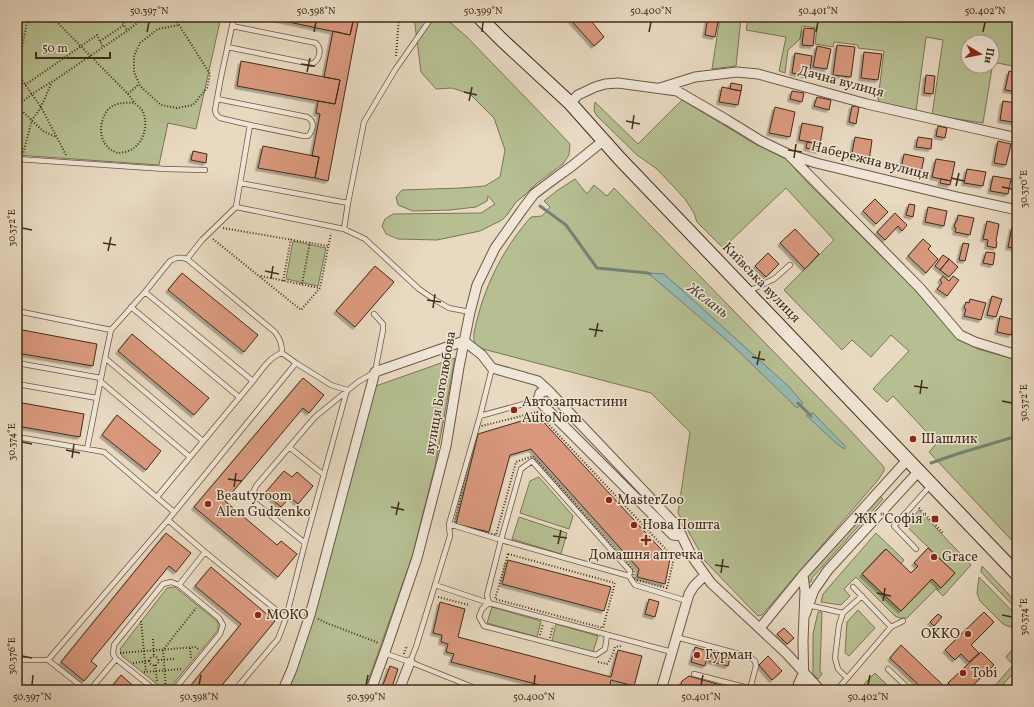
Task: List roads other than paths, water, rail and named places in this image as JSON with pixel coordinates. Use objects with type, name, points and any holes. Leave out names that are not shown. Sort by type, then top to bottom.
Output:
[{"type":"main road","name":"Київська вулиця","points":[[479,17],[570,103],[603,141],[1017,574]]},
{"type":"street","name":"Дачна вулиця","points":[[657,89],[695,77],[737,72],[758,74],[867,104],[1017,138]]},
{"type":"street","name":"Набережна вулиця","points":[[570,103],[578,95],[596,87],[618,82],[677,91],[761,141],[788,154],[822,164],[1017,210]]},
{"type":"street","name":"вулиця Боголюбова","points":[[371,690],[417,558],[446,446],[470,312],[477,285],[485,266],[495,248],[534,194],[603,141]]},
{"type":"street","points":[[788,154],[920,288],[960,335],[974,342],[1017,355]]},
{"type":"street","points":[[283,690],[292,669],[310,615],[375,372],[464,341],[482,355],[492,368],[538,381],[548,390],[677,526],[691,555],[704,575],[804,671],[820,690]]},
{"type":"street","points":[[548,390],[540,393],[538,400],[673,535],[682,536]]},
{"type":"street","points":[[760,628],[803,575],[908,459]]},
{"type":"street","points":[[805,615],[814,590],[828,570],[919,471]]},
{"type":"street","points":[[661,690],[689,594],[704,575]]},
{"type":"street","points":[[803,575],[805,591],[804,690]]},
{"type":"street","points":[[399,690],[410,662]]},
{"type":"street","points":[[796,690],[804,671]]},
{"type":"lane","points":[[217,99],[307,117],[311,119],[313,123],[311,132],[308,136],[304,136],[220,118],[216,114],[215,110],[217,99],[234,17]]},
{"type":"lane","points":[[344,229],[364,122],[395,70],[432,17]]},
{"type":"lane","points":[[228,47],[312,64],[316,62],[320,49],[316,43],[232,26]]},
{"type":"lane","points":[[187,259],[208,234],[236,207],[250,125]]},
{"type":"lane","points":[[19,159],[165,169],[205,170]]},
{"type":"lane","points":[[240,183],[348,203]]},
{"type":"lane","points":[[236,207],[344,229],[365,239],[419,289],[435,300],[449,308],[470,312]]},
{"type":"lane","points":[[87,449],[111,330],[175,257],[187,259],[275,332],[280,339],[282,353]]},
{"type":"lane","points":[[748,292],[774,278],[790,265]]},
{"type":"lane","points":[[145,292],[253,381]]},
{"type":"lane","points":[[131,307],[239,397]]},
{"type":"lane","points":[[17,311],[111,330]]},
{"type":"lane","points":[[305,543],[254,502],[252,495],[256,486],[315,417],[347,390],[375,372],[383,324],[374,314]]},
{"type":"lane","points":[[282,353],[331,385],[347,390]]},
{"type":"lane","points":[[157,497],[272,358],[277,354],[282,353]]},
{"type":"lane","points":[[105,358],[203,441]]},
{"type":"lane","points":[[17,363],[101,380],[190,457]]},
{"type":"lane","points":[[48,660],[168,520],[296,363]]},
{"type":"lane","points":[[410,662],[450,536],[449,524],[492,368]]},
{"type":"lane","points":[[17,384],[97,398]]},
{"type":"lane","points":[[235,690],[278,639],[286,618],[347,390]]},
{"type":"lane","points":[[480,416],[538,400]]},
{"type":"lane","points":[[17,437],[104,452],[174,512]]},
{"type":"lane","points":[[289,447],[324,475]]},
{"type":"lane","points":[[490,602],[487,595],[521,469],[532,461],[630,571],[629,576],[635,585],[687,601]]},
{"type":"lane","points":[[916,548],[894,526],[932,485]]},
{"type":"lane","points":[[168,520],[286,618]]},
{"type":"lane","points":[[449,524],[629,576]]},
{"type":"lane","points":[[179,585],[205,552]]},
{"type":"lane","points":[[155,690],[116,659],[113,654],[114,645],[163,584],[171,582],[179,585],[201,603],[219,618],[223,625],[220,634],[174,690]]},
{"type":"lane","points":[[435,585],[490,602],[672,652]]},
{"type":"lane","points":[[853,587],[891,627]]},
{"type":"lane","points":[[847,678],[838,668],[835,658],[839,625],[843,613],[862,596]]},
{"type":"lane","points":[[490,602],[482,609],[479,617],[484,626],[596,655],[605,649],[607,635]]},
{"type":"lane","points":[[808,605],[843,613]]},
{"type":"lane","points":[[837,690],[891,627],[903,621]]},
{"type":"lane","points":[[676,637],[750,657],[755,661],[756,666],[750,689]]},
{"type":"lane","points":[[386,650],[410,662],[480,690]]},
{"type":"lane","points":[[90,690],[116,659]]},
{"type":"lane","points":[[17,660],[48,660],[86,690]]},
{"type":"lane","points":[[888,669],[910,690]]},
{"type":"lane","points":[[694,674],[756,690]]},
{"type":"lane","points":[[1010,690],[1017,682]]},
{"type":"water","points":[[648,273],[664,274],[789,387],[803,403],[797,408],[731,344]]},
{"type":"water","points":[[813,413],[845,446],[844,449],[806,415]]},
{"type":"waterway","name":"Желань","points":[[540,206],[566,225],[597,268],[650,274]]},
{"type":"waterway","name":"Желань","points":[[798,403],[811,416]]},
{"type":"waterway","name":"Желань","points":[[931,463],[1017,436]]},
{"type":"place","name":"Автозапчастини AutoNom","points":[[514,410]]},
{"type":"place","name":"Шашлик","points":[[913,439]]},
{"type":"place","name":"MasterZoo","points":[[609,500]]},
{"type":"place","name":"Beautyroom Alen Gudzenko","points":[[208,504]]},
{"type":"place","name":"ЖК \"Софія\"","points":[[935,519]]},
{"type":"place","name":"Нова Пошта","points":[[634,525]]},
{"type":"place","name":"Домашня аптечка","points":[[646,540]]},
{"type":"place","name":"Grace","points":[[934,557]]},
{"type":"place","name":"МОКО","points":[[258,615]]},
{"type":"place","name":"OKKO","points":[[968,634]]},
{"type":"place","name":"Гурман","points":[[697,655]]},
{"type":"place","name":"Tobi","points":[[963,673]]}]
